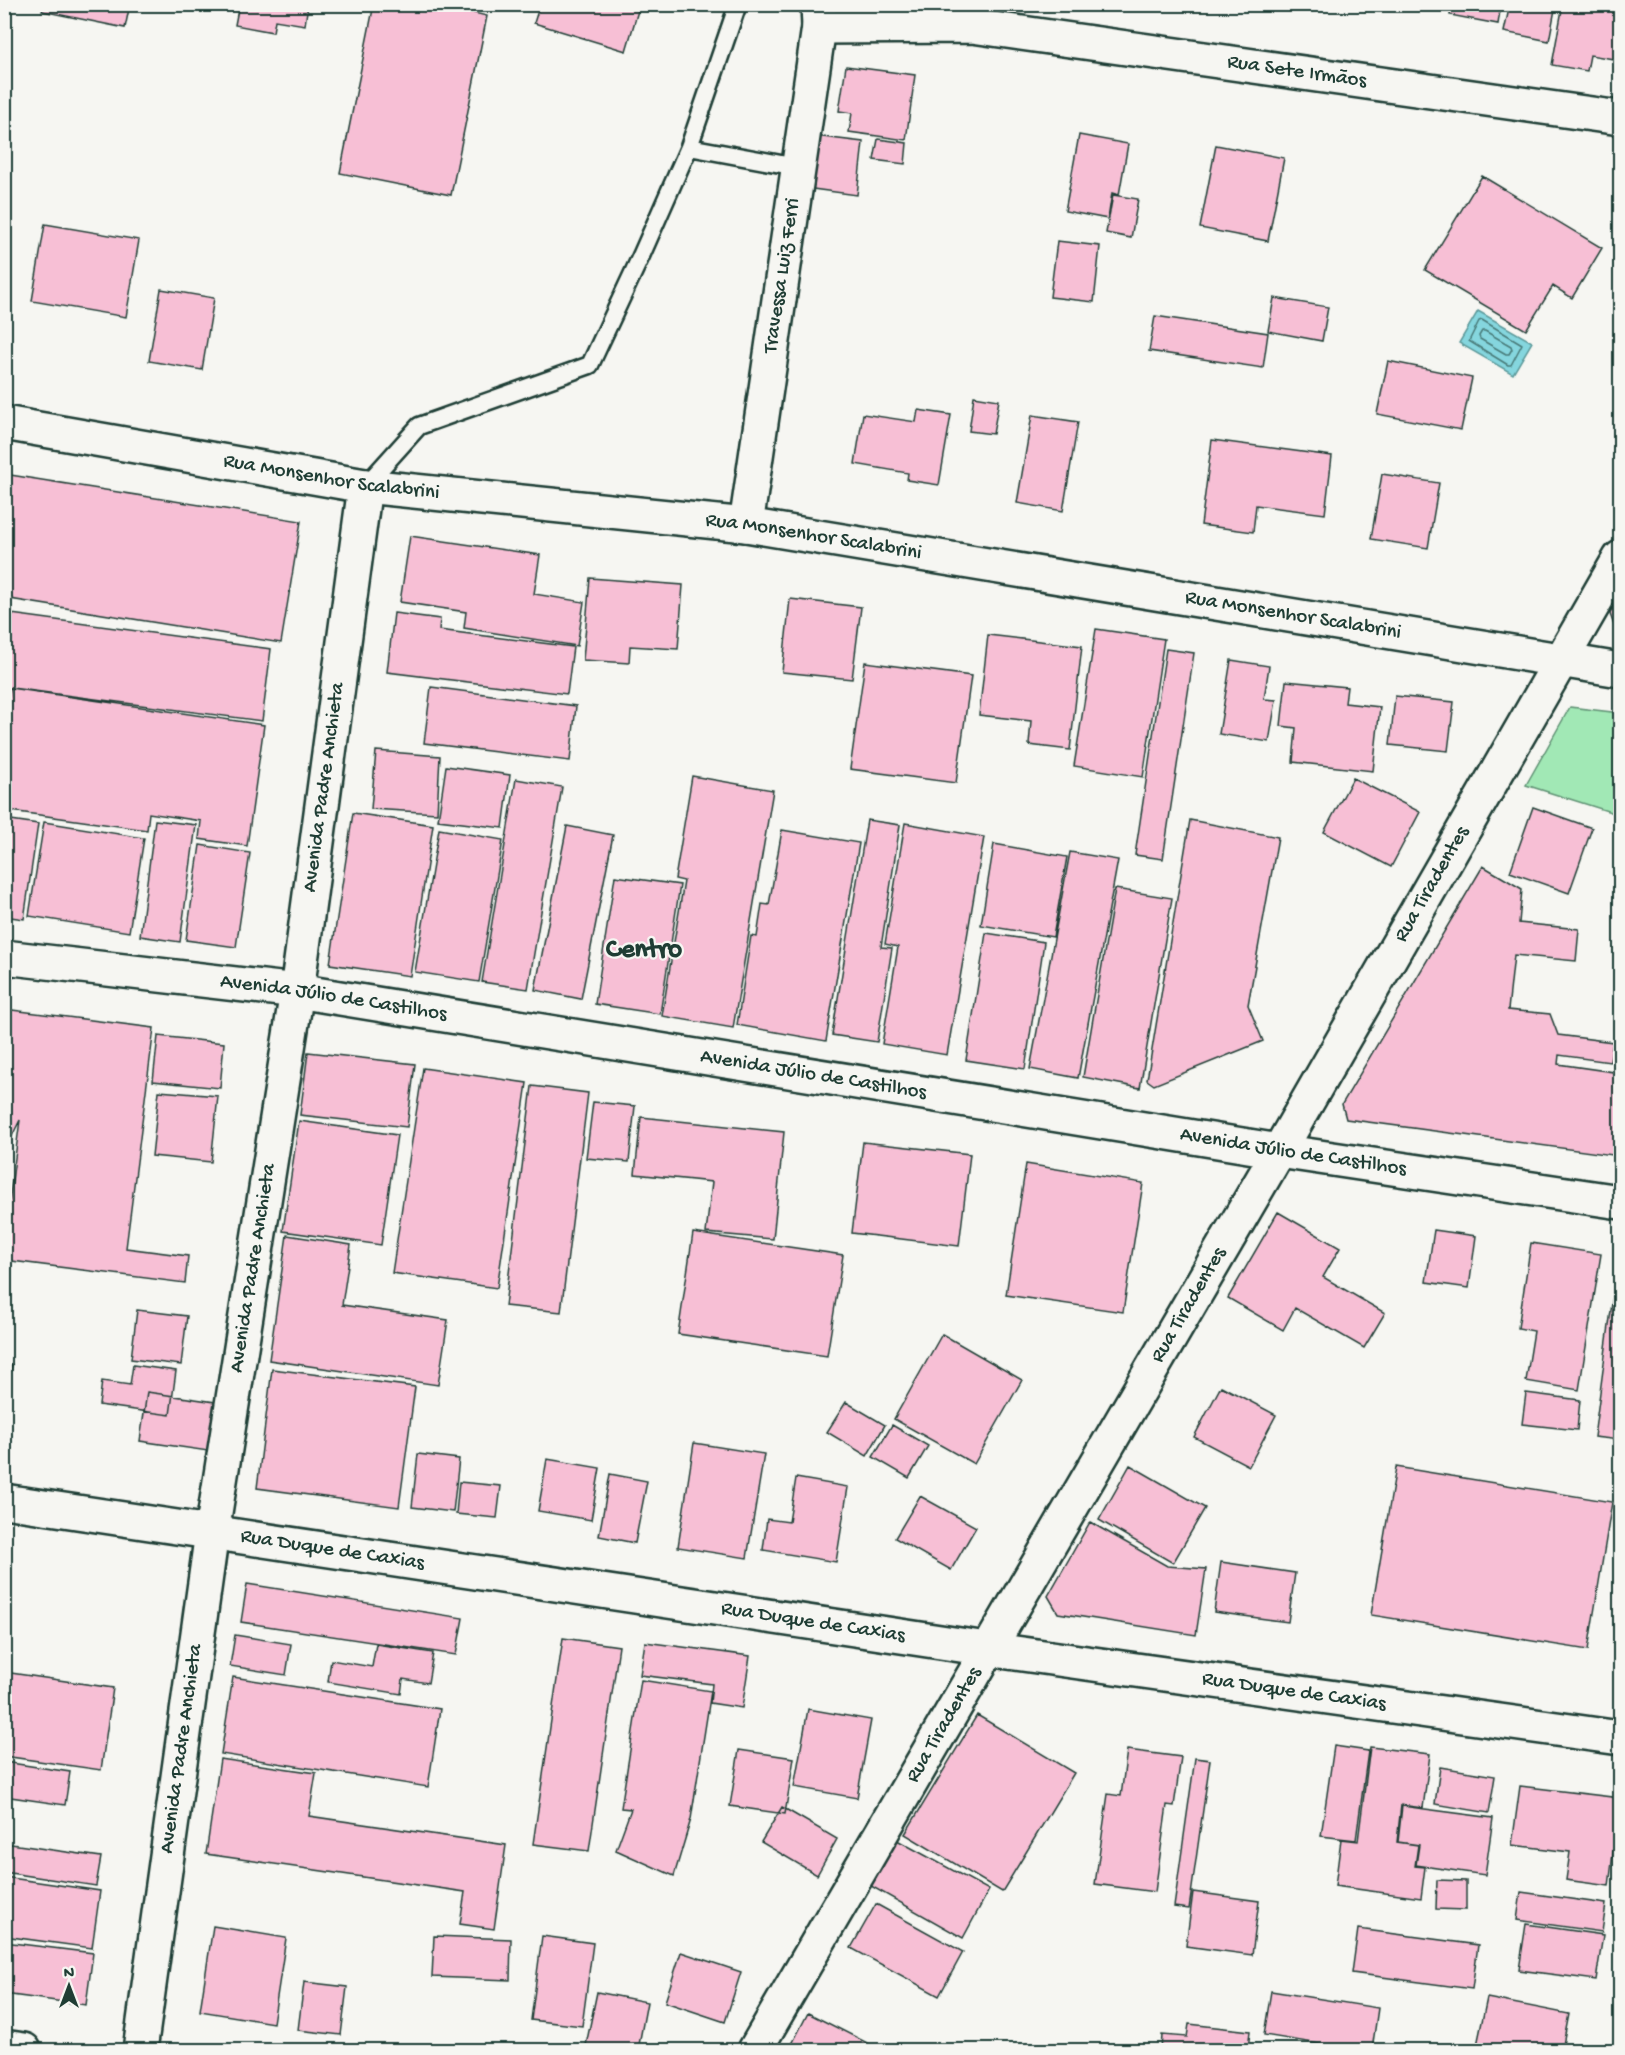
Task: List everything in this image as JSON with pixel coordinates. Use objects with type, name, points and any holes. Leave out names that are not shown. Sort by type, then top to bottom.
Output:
[{"type":"street","points":[[933,4],[974,15]]},
{"type":"street","points":[[818,16],[974,15]]},
{"type":"street","name":"Rua Sete Irmãos","points":[[974,15],[1620,118]]},
{"type":"street","name":"Travessa Luiz Ferri","points":[[746,525],[818,16]]},
{"type":"street","name":"Rua Monsenhor Scalabrini","points":[[4,423],[365,486],[746,525],[1620,670]]},
{"type":"street","name":"Avenida Padre Anchieta","points":[[140,2050],[212,1532],[297,991],[365,486]]},
{"type":"street","name":"Rua Tiradentes","points":[[755,2050],[1279,1151],[1620,558]]},
{"type":"street","name":"Avenida Júlio de Castilhos","points":[[4,957],[297,991],[1279,1151],[1620,1202]]},
{"type":"street","name":"Rua Duque de Caxias","points":[[4,1501],[987,1649],[1620,1738]]},
{"type":"street","points":[[4,2047],[24,2050]]},
{"type":"lane","points":[[365,486],[419,426],[590,365],[689,147],[738,4]]},
{"type":"lane","points":[[689,147],[797,167]]},
{"type":"green space","points":[[1570,707],[1620,713],[1620,815],[1526,785]]},
{"type":"water","points":[[1478,311],[1532,342],[1513,374],[1459,343]]},
{"type":"building","points":[[4,4],[8,4],[4,32]]},
{"type":"building","points":[[44,4],[130,4],[125,28],[42,11]]},
{"type":"building","points":[[239,4],[308,4],[305,25],[275,20],[273,32],[235,25]]},
{"type":"building","points":[[374,4],[475,4],[474,13],[487,16],[451,195],[340,173]]},
{"type":"building","points":[[540,4],[640,4],[626,51],[534,23]]},
{"type":"building","points":[[1452,4],[1501,4],[1498,24],[1450,15]]},
{"type":"building","points":[[1510,4],[1556,4],[1549,41],[1504,32]]},
{"type":"building","points":[[1563,4],[1620,4],[1620,60],[1590,55],[1587,71],[1552,65]]},
{"type":"building","points":[[846,66],[915,75],[906,140],[849,132],[852,113],[839,111]]},
{"type":"building","points":[[806,135],[863,142],[857,195],[798,187]]},
{"type":"building","points":[[1079,135],[1128,144],[1119,195],[1112,193],[1108,219],[1065,211]]},
{"type":"building","points":[[878,139],[907,143],[905,164],[874,160]]},
{"type":"building","points":[[1216,145],[1284,158],[1268,241],[1200,228]]},
{"type":"building","points":[[1482,176],[1602,248],[1572,298],[1553,286],[1526,330],[1425,270]]},
{"type":"building","points":[[1113,195],[1138,199],[1131,238],[1106,233]]},
{"type":"building","points":[[45,224],[139,240],[126,317],[32,301]]},
{"type":"building","points":[[1057,241],[1100,246],[1094,302],[1050,297]]},
{"type":"building","points":[[161,289],[214,298],[202,370],[149,361]]},
{"type":"building","points":[[1274,298],[1328,307],[1322,341],[1268,331]]},
{"type":"building","points":[[1155,316],[1268,333],[1263,368],[1149,351]]},
{"type":"building","points":[[1388,361],[1472,378],[1461,430],[1377,414]]},
{"type":"building","points":[[974,396],[999,400],[993,434],[969,431]]},
{"type":"building","points":[[918,410],[951,415],[939,485],[907,480],[908,473],[855,464],[863,414],[916,422]]},
{"type":"building","points":[[1032,415],[1078,422],[1063,511],[1017,503]]},
{"type":"building","points":[[1212,440],[1332,456],[1325,514],[1256,505],[1253,532],[1201,525]]},
{"type":"building","points":[[4,474],[301,521],[281,643],[4,598]]},
{"type":"building","points":[[1382,474],[1439,483],[1428,548],[1371,539]]},
{"type":"building","points":[[410,536],[540,555],[534,594],[584,602],[577,646],[464,628],[466,612],[400,602]]},
{"type":"building","points":[[590,578],[683,585],[678,649],[630,646],[629,663],[583,660]]},
{"type":"building","points":[[1620,595],[1620,626],[1614,625],[1610,614]]},
{"type":"building","points":[[790,599],[861,607],[852,679],[782,672]]},
{"type":"building","points":[[4,613],[271,649],[262,721],[4,687]]},
{"type":"building","points":[[394,613],[440,619],[439,630],[573,647],[567,694],[387,672]]},
{"type":"building","points":[[1096,629],[1164,639],[1143,777],[1074,766]]},
{"type":"building","points":[[988,635],[1082,646],[1070,750],[1029,745],[1031,721],[979,715]]},
{"type":"building","points":[[1166,649],[1194,653],[1163,859],[1135,855]]},
{"type":"building","points":[[1231,660],[1269,666],[1264,699],[1276,700],[1269,742],[1219,734]]},
{"type":"building","points":[[865,662],[971,676],[956,783],[850,769]]},
{"type":"building","points":[[1286,681],[1347,687],[1345,703],[1380,707],[1373,771],[1293,762],[1296,728],[1281,726]]},
{"type":"building","points":[[431,687],[576,706],[570,761],[424,743]]},
{"type":"building","points":[[10,688],[264,725],[247,846],[199,839],[201,821],[149,813],[147,830],[4,810],[4,726]]},
{"type":"building","points":[[1395,696],[1454,702],[1448,751],[1390,745]]},
{"type":"building","points":[[376,751],[440,756],[437,813],[371,809]]},
{"type":"building","points":[[446,766],[510,775],[503,828],[438,820]]},
{"type":"building","points":[[692,776],[773,790],[733,1028],[662,1016],[684,881],[675,879]]},
{"type":"building","points":[[1353,778],[1420,812],[1391,867],[1324,832]]},
{"type":"building","points":[[516,779],[562,787],[528,989],[482,982]]},
{"type":"building","points":[[1533,807],[1592,828],[1569,893],[1510,872]]},
{"type":"building","points":[[353,813],[433,825],[410,976],[330,964]]},
{"type":"building","points":[[4,819],[38,824],[24,919],[4,916]]},
{"type":"building","points":[[155,820],[196,825],[180,942],[140,936]]},
{"type":"building","points":[[867,820],[900,825],[881,947],[892,948],[877,1042],[832,1035]]},
{"type":"building","points":[[1190,820],[1278,837],[1248,1005],[1263,1041],[1154,1085],[1147,1080]]},
{"type":"building","points":[[44,822],[144,838],[129,932],[29,916]]},
{"type":"building","points":[[905,823],[984,837],[947,1055],[882,1044],[898,947],[885,944]]},
{"type":"building","points":[[567,826],[613,835],[581,999],[535,990]]},
{"type":"building","points":[[439,829],[503,840],[479,982],[415,972]]},
{"type":"building","points":[[782,830],[859,843],[826,1041],[737,1025],[751,936],[757,937],[762,904],[769,905]]},
{"type":"building","points":[[994,844],[1067,857],[1053,937],[981,925]]},
{"type":"building","points":[[200,845],[250,853],[236,947],[186,940]]},
{"type":"building","points":[[1070,852],[1118,860],[1078,1078],[1030,1069]]},
{"type":"building","points":[[1483,866],[1522,889],[1519,923],[1579,929],[1576,961],[1514,955],[1508,1010],[1550,1014],[1558,1035],[1613,1042],[1610,1062],[1559,1055],[1558,1064],[1620,1073],[1620,1156],[1346,1119],[1342,1104]]},
{"type":"building","points":[[615,876],[680,885],[660,1014],[595,1004]]},
{"type":"building","points":[[1115,889],[1172,898],[1140,1088],[1083,1077]]},
{"type":"building","points":[[986,933],[1044,942],[1025,1069],[966,1060]]},
{"type":"building","points":[[4,1009],[154,1028],[126,1248],[188,1256],[185,1283],[4,1260],[4,1241],[20,1120],[4,1152]]},
{"type":"building","points":[[158,1036],[224,1043],[220,1088],[153,1081]]},
{"type":"building","points":[[308,1052],[415,1064],[407,1127],[300,1115]]},
{"type":"building","points":[[423,1068],[527,1083],[497,1288],[392,1273]]},
{"type":"building","points":[[532,1086],[588,1093],[561,1312],[505,1306]]},
{"type":"building","points":[[159,1091],[218,1096],[211,1162],[152,1156]]},
{"type":"building","points":[[593,1102],[635,1106],[629,1162],[586,1158]]},
{"type":"building","points":[[641,1117],[784,1132],[773,1239],[706,1233],[712,1182],[635,1174]]},
{"type":"building","points":[[299,1121],[397,1135],[381,1245],[283,1231]]},
{"type":"building","points":[[863,1142],[970,1154],[959,1246],[852,1233]]},
{"type":"building","points":[[1026,1164],[1143,1183],[1123,1312],[1006,1295]]},
{"type":"building","points":[[1278,1212],[1340,1248],[1323,1277],[1385,1313],[1364,1348],[1295,1308],[1283,1330],[1228,1298]]},
{"type":"building","points":[[1434,1230],[1476,1236],[1469,1288],[1426,1282]]},
{"type":"building","points":[[693,1233],[843,1255],[827,1356],[678,1334]]},
{"type":"building","points":[[287,1235],[351,1245],[342,1305],[448,1320],[438,1385],[269,1360]]},
{"type":"building","points":[[1531,1243],[1601,1254],[1579,1390],[1526,1381],[1534,1331],[1518,1328]]},
{"type":"building","points":[[1620,1251],[1620,1440],[1594,1437]]},
{"type":"building","points":[[4,1286],[9,1286],[6,1315],[4,1315]]},
{"type":"building","points":[[137,1310],[187,1316],[181,1365],[131,1359]]},
{"type":"building","points":[[942,1334],[1022,1380],[974,1464],[894,1419]]},
{"type":"building","points":[[4,1364],[12,1365],[4,1401]]},
{"type":"building","points":[[133,1365],[176,1371],[170,1415],[99,1405],[102,1381],[130,1385]]},
{"type":"building","points":[[272,1369],[415,1387],[399,1507],[257,1488]]},
{"type":"building","points":[[1221,1386],[1276,1415],[1249,1466],[1194,1437]]},
{"type":"building","points":[[147,1392],[215,1402],[208,1451],[140,1441]]},
{"type":"building","points":[[1526,1393],[1580,1400],[1577,1430],[1522,1424]]},
{"type":"building","points":[[846,1402],[885,1425],[867,1456],[827,1432]]},
{"type":"building","points":[[892,1425],[928,1446],[909,1478],[873,1457]]},
{"type":"building","points":[[694,1443],[764,1454],[747,1558],[678,1547]]},
{"type":"building","points":[[418,1454],[459,1459],[453,1512],[412,1507]]},
{"type":"building","points":[[547,1459],[600,1468],[591,1520],[538,1511]]},
{"type":"building","points":[[1130,1465],[1205,1508],[1173,1563],[1099,1520]]},
{"type":"building","points":[[1396,1467],[1612,1502],[1588,1650],[1371,1615]]},
{"type":"building","points":[[610,1474],[647,1481],[635,1543],[599,1536]]},
{"type":"building","points":[[796,1478],[848,1487],[836,1562],[763,1550],[767,1519],[789,1522]]},
{"type":"building","points":[[459,1482],[501,1486],[497,1518],[456,1514]]},
{"type":"building","points":[[920,1496],[976,1527],[951,1570],[895,1538]]},
{"type":"building","points":[[1090,1522],[1167,1566],[1206,1569],[1196,1635],[1058,1613],[1048,1596]]},
{"type":"building","points":[[1221,1562],[1295,1573],[1288,1622],[1214,1612]]},
{"type":"building","points":[[247,1584],[463,1618],[456,1655],[241,1622]]},
{"type":"building","points":[[235,1635],[291,1644],[286,1675],[230,1666]]},
{"type":"building","points":[[563,1638],[619,1646],[589,1851],[533,1844]]},
{"type":"building","points":[[645,1642],[750,1656],[742,1708],[710,1703],[712,1684],[640,1675]]},
{"type":"building","points":[[376,1644],[433,1653],[428,1683],[403,1679],[401,1694],[328,1682],[331,1660],[372,1667]]},
{"type":"building","points":[[4,1672],[113,1688],[101,1770],[4,1756]]},
{"type":"building","points":[[233,1677],[440,1709],[428,1787],[221,1754]]},
{"type":"building","points":[[641,1680],[711,1691],[691,1819],[674,1876],[616,1850],[631,1809],[621,1808]]},
{"type":"building","points":[[808,1709],[871,1720],[857,1798],[794,1787]]},
{"type":"building","points":[[977,1715],[1074,1773],[1002,1892],[905,1834]]},
{"type":"building","points":[[1334,1746],[1368,1751],[1356,1840],[1321,1836]]},
{"type":"building","points":[[1370,1747],[1430,1754],[1423,1808],[1401,1805],[1397,1842],[1418,1845],[1415,1866],[1425,1867],[1421,1898],[1335,1886],[1341,1839],[1358,1841]]},
{"type":"building","points":[[739,1750],[794,1758],[785,1814],[730,1806]]},
{"type":"building","points":[[1127,1750],[1181,1757],[1174,1806],[1167,1805],[1155,1892],[1095,1884],[1108,1794],[1121,1796]]},
{"type":"building","points":[[1195,1758],[1210,1760],[1189,1909],[1174,1907]]},
{"type":"building","points":[[220,1759],[316,1773],[309,1816],[506,1845],[494,1929],[460,1924],[465,1892],[206,1854]]},
{"type":"building","points":[[4,1762],[70,1772],[65,1805],[4,1796]]},
{"type":"building","points":[[1440,1767],[1495,1776],[1489,1813],[1435,1804]]},
{"type":"building","points":[[1520,1786],[1620,1798],[1609,1886],[1566,1880],[1570,1852],[1512,1845]]},
{"type":"building","points":[[1402,1806],[1493,1818],[1485,1875],[1416,1865],[1419,1845],[1398,1842]]},
{"type":"building","points":[[782,1807],[837,1839],[817,1875],[761,1842]]},
{"type":"building","points":[[897,1840],[989,1890],[963,1938],[871,1886]]},
{"type":"building","points":[[4,1843],[101,1857],[96,1886],[4,1872]]},
{"type":"building","points":[[4,1877],[100,1891],[92,1948],[4,1936],[8,1894],[4,1893]]},
{"type":"building","points":[[1437,1880],[1466,1881],[1466,1910],[1436,1909]]},
{"type":"building","points":[[1193,1892],[1259,1901],[1252,1955],[1186,1946]]},
{"type":"building","points":[[1521,1892],[1606,1904],[1602,1932],[1517,1920]]},
{"type":"building","points":[[876,1904],[963,1952],[939,1996],[851,1948]]},
{"type":"building","points":[[1526,1924],[1603,1935],[1596,1980],[1519,1970]]},
{"type":"building","points":[[213,1926],[286,1938],[273,2023],[200,2011]]},
{"type":"building","points":[[1358,1929],[1478,1945],[1472,1989],[1352,1973]]},
{"type":"building","points":[[434,1936],[511,1939],[510,1980],[432,1977]]},
{"type":"building","points":[[542,1936],[593,1943],[582,2026],[531,2020]]},
{"type":"building","points":[[4,1942],[93,1953],[86,2005],[4,1994]]},
{"type":"building","points":[[681,1952],[741,1972],[725,2022],[665,2002]]},
{"type":"building","points":[[304,1982],[347,1987],[341,2035],[298,2030]]},
{"type":"building","points":[[1271,1991],[1378,2008],[1372,2050],[1356,2050],[1264,2035]]},
{"type":"building","points":[[597,1992],[647,2002],[638,2050],[585,2050]]},
{"type":"building","points":[[1487,1998],[1569,2014],[1562,2050],[1476,2050]]},
{"type":"building","points":[[808,2013],[881,2050],[789,2050]]},
{"type":"building","points":[[1189,2024],[1250,2031],[1248,2050],[1161,2050],[1162,2035],[1187,2037]]},
{"type":"district","name":"Centro","points":[[644,951]]}]
